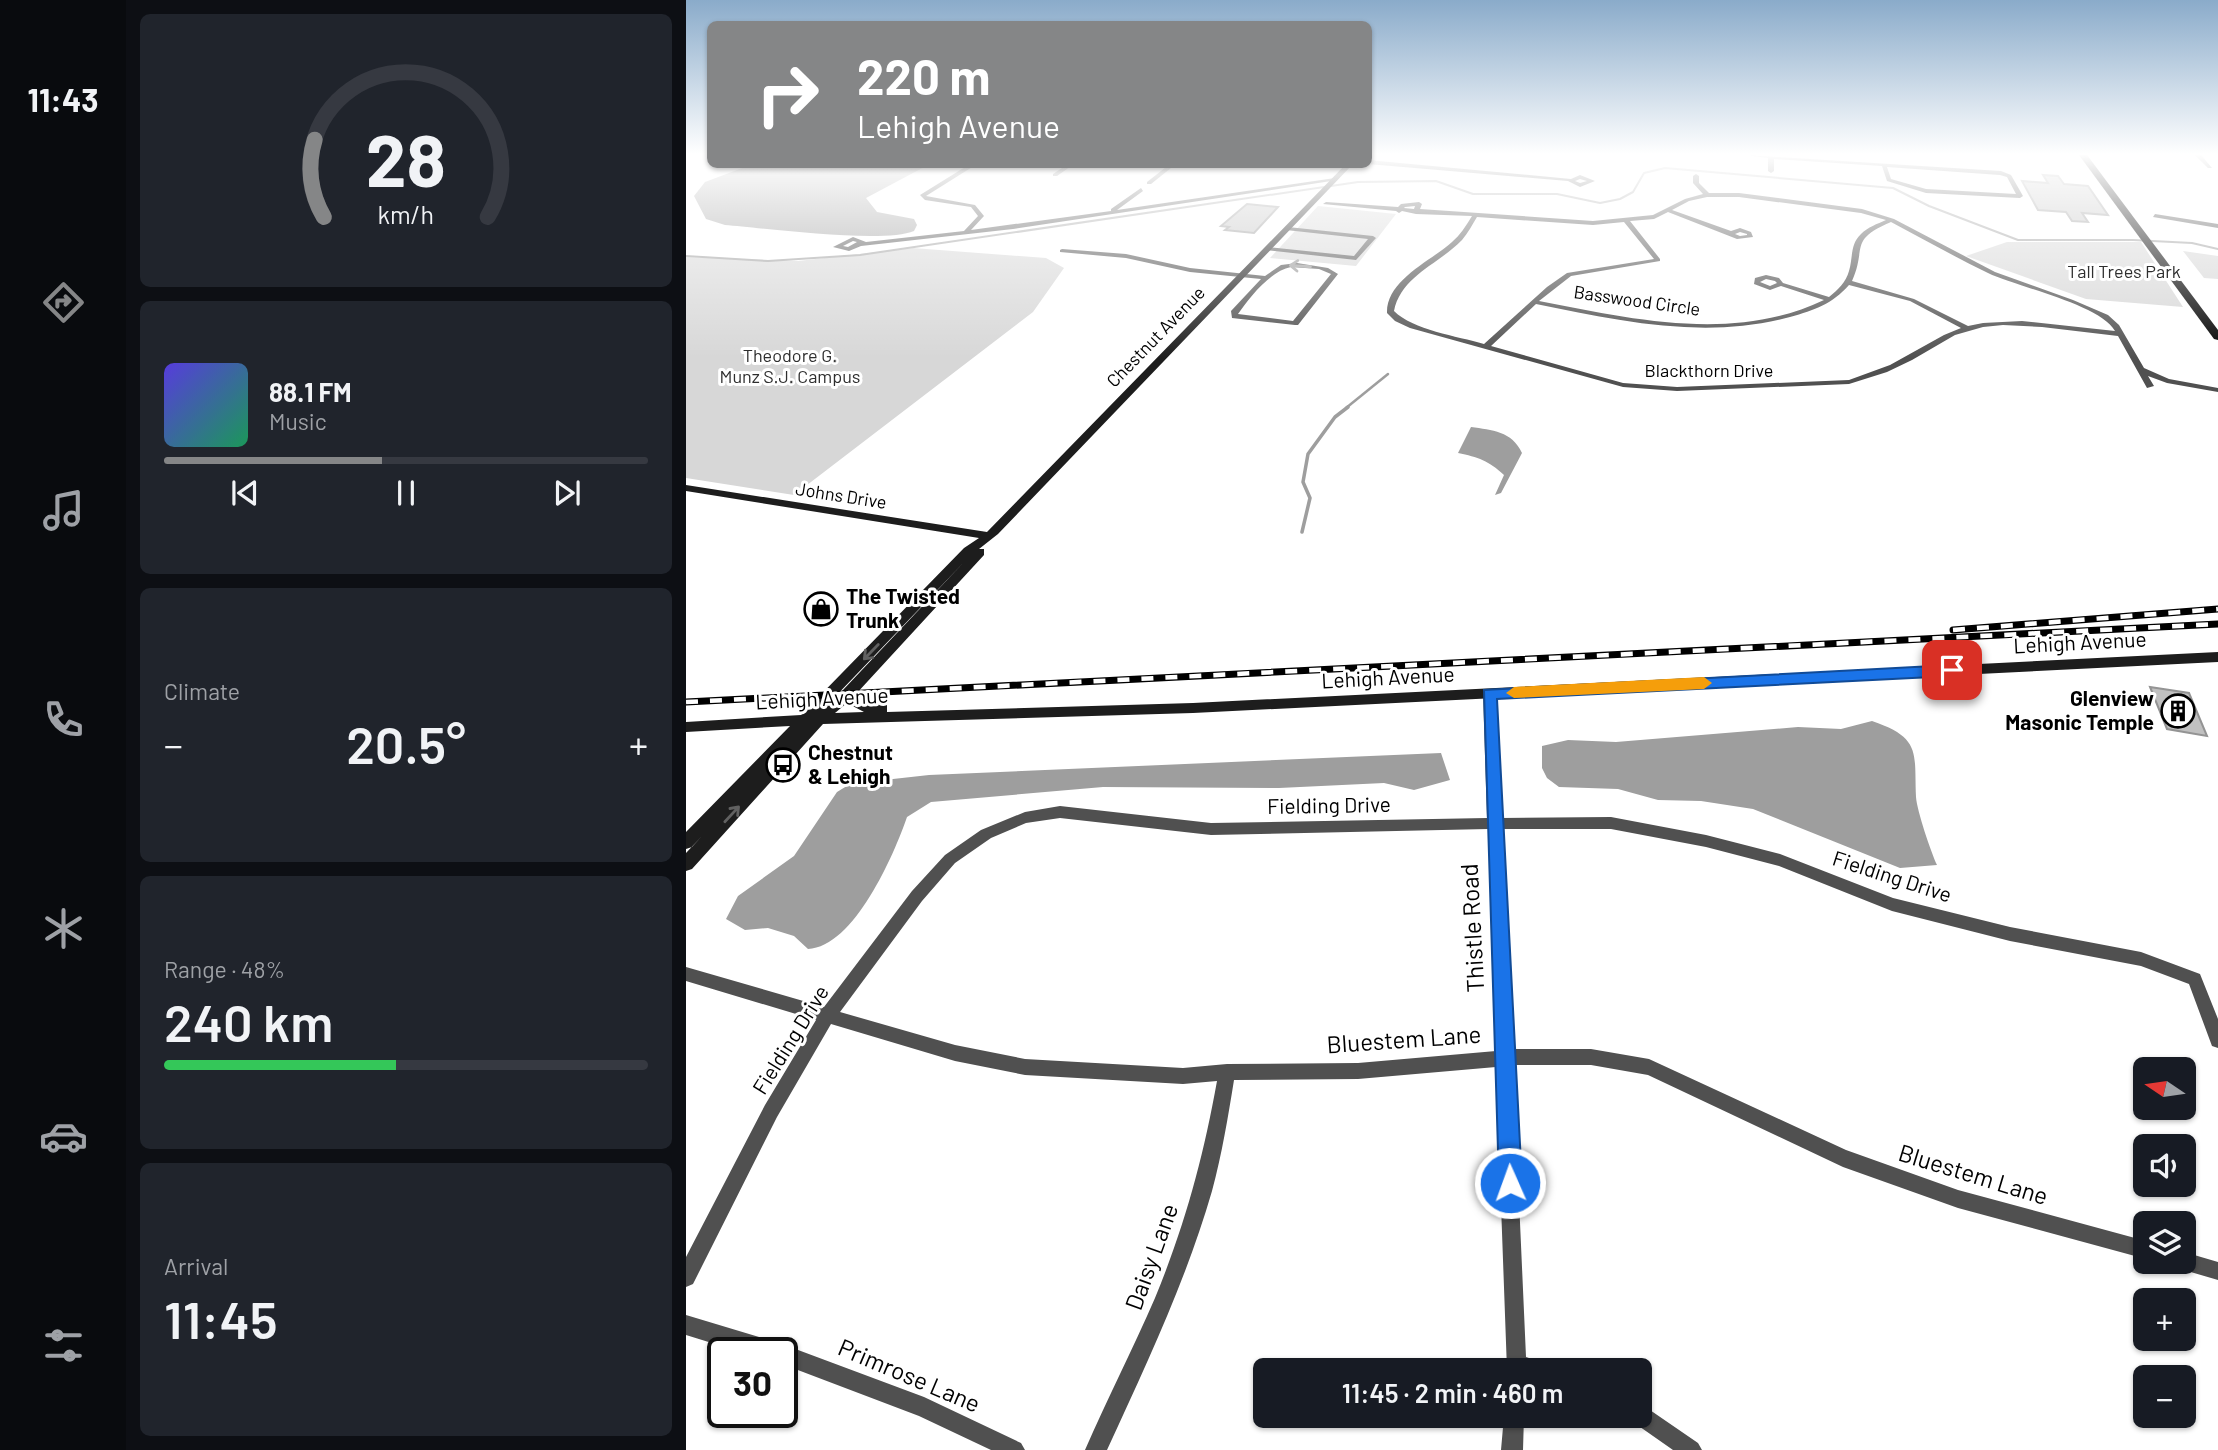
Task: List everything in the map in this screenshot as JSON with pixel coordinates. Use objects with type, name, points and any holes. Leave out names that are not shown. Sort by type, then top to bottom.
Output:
[{"type":"main road","points":[[2137,223],[2218,321]]},
{"type":"main road","points":[[2139,223],[2218,337]]},
{"type":"street","points":[[965,233],[975,223]]},
{"type":"street","points":[[862,244],[1036,223]]},
{"type":"street","name":"Chestnut Avenue","points":[[686,864],[819,719],[848,694],[978,555],[990,536],[1294,223]]},
{"type":"street","name":"Blackthorn Drive","points":[[1470,223],[1461,237],[1406,282],[1390,302],[1390,311],[1398,319],[1413,326],[1623,385],[1677,389],[1849,382],[1874,376],[1966,328],[2026,325],[2120,334]]},
{"type":"street","points":[[1485,347],[1569,274],[1658,260],[1628,223]]},
{"type":"street","points":[[1702,223],[1730,233]]},
{"type":"street","points":[[1884,223],[1870,227],[1858,238],[1850,283],[1900,296],[1966,328]]},
{"type":"street","points":[[1897,223],[1993,272],[2090,309],[2115,325],[2150,386]]},
{"type":"street","points":[[2197,223],[2218,226]]},
{"type":"street","points":[[1268,249],[1356,258],[1374,238],[1288,229]]},
{"type":"street","points":[[1062,251],[1126,256],[1265,280],[1280,268],[1291,265],[1330,270],[1335,274],[1294,323],[1238,319],[1234,313],[1265,280]]},
{"type":"street","name":"Basswood Circle","points":[[1535,302],[1665,324],[1715,327],[1766,324],[1831,300],[1850,283]]},
{"type":"street","points":[[1781,284],[1831,300]]},
{"type":"street","points":[[2141,370],[2167,381],[2218,390]]},
{"type":"street","name":"Johns Drive","points":[[686,488],[990,536]]},
{"type":"street","name":"Chestnut Avenue","points":[[686,842],[968,551],[990,536]]},
{"type":"street","name":"Lehigh Avenue","points":[[686,727],[819,719],[1123,710],[1489,694],[2218,657]]},
{"type":"street","points":[[848,694],[855,704],[869,710],[1091,702],[1123,710]]},
{"type":"street","name":"Thistle Road","points":[[1489,694],[1505,1057],[1523,1358]]},
{"type":"street","name":"Fielding Drive","points":[[686,1277],[771,1111],[828,1015],[917,896],[950,859],[985,834],[1025,818],[1060,812],[1211,829],[1611,823],[1683,836],[1780,860],[1892,904],[2010,934],[2141,960],[2195,979],[2218,1040]]},
{"type":"street","name":"Bluestem Lane","points":[[686,974],[955,1054],[1025,1067],[1182,1076],[1227,1072],[1358,1071],[1505,1057],[1591,1056],[1649,1067],[1843,1158],[1958,1199],[2133,1247]]},
{"type":"street","name":"Daisy Lane","points":[[1096,1450],[1159,1311],[1191,1225],[1213,1151],[1227,1072]]},
{"type":"street","points":[[2196,1265],[2218,1271]]},
{"type":"street","points":[[686,1325],[725,1337]]},
{"type":"street","name":"Primrose Lane","points":[[798,1360],[924,1407],[1014,1450]]},
{"type":"street","points":[[1652,1423],[1691,1450]]},
{"type":"street","points":[[1512,1450],[1513,1428]]},
{"type":"green space","points":[[1303,223],[1389,223],[1356,266],[1270,258]]},
{"type":"green space","name":"Tall Trees Park","points":[[2007,242],[2141,242],[2183,307],[2086,299],[1966,256]]},
{"type":"green space","name":"Theodore G. Munz S.J. Campus","points":[[913,248],[1046,258],[1064,268],[1033,312],[794,495],[686,478],[686,257],[798,261]]},
{"type":"green space","points":[[2183,251],[2218,256],[2218,279],[2204,278]]},
{"type":"shaded area","points":[[718,223],[916,223],[917,225],[914,231],[899,235],[851,236]]},
{"type":"shaded area","points":[[1471,427],[1507,436],[1522,453],[1501,493],[1495,495],[1504,475],[1483,460],[1458,453]]},
{"type":"shaded area","points":[[1872,721],[1900,734],[1912,749],[1917,803],[1937,865],[1900,868],[1753,809],[1701,801],[1658,800],[1618,789],[1559,787],[1547,778],[1542,768],[1542,746],[1568,740],[1616,742],[1798,727],[1841,729]]},
{"type":"shaded area","points":[[1441,753],[1450,780],[1414,790],[1384,783],[1279,788],[1103,787],[931,802],[907,817],[893,853],[870,897],[841,933],[825,944],[808,949],[794,936],[768,928],[745,930],[726,919],[738,896],[794,856],[837,792],[860,778],[884,780],[929,775]]},
{"type":"building","points":[[1225,223],[1264,223],[1254,233],[1225,230],[1229,227],[1221,226]]},
{"type":"building","name":"Glenview Masonic Temple","points":[[2150,687],[2189,693],[2207,736],[2167,729]]},
{"type":"waterway","points":[[686,256],[768,261],[860,255],[1081,223]]},
{"type":"waterway","points":[[1973,223],[2018,240],[2133,240],[2192,243],[2218,249]]},
{"type":"waterway","points":[[1346,408],[1388,374]]},
{"type":"waterway","points":[[1302,532],[1310,498],[1303,482],[1308,454],[1335,417],[1348,407]]},
{"type":"railway","points":[[1953,630],[2218,609]]},
{"type":"railway","points":[[686,702],[2218,624]]},
{"type":"slow traffic","points":[[1514,693],[1704,683]]},
{"type":"place","name":"The Twisted Trunk","points":[[821,609]]},
{"type":"place","name":"Glenview Masonic Temple","points":[[2178,711]]},
{"type":"place","name":"Chestnut & Lehigh","points":[[783,765]]},
{"type":"route","points":[[1510,1183],[1489,694],[1952,670]]}]
